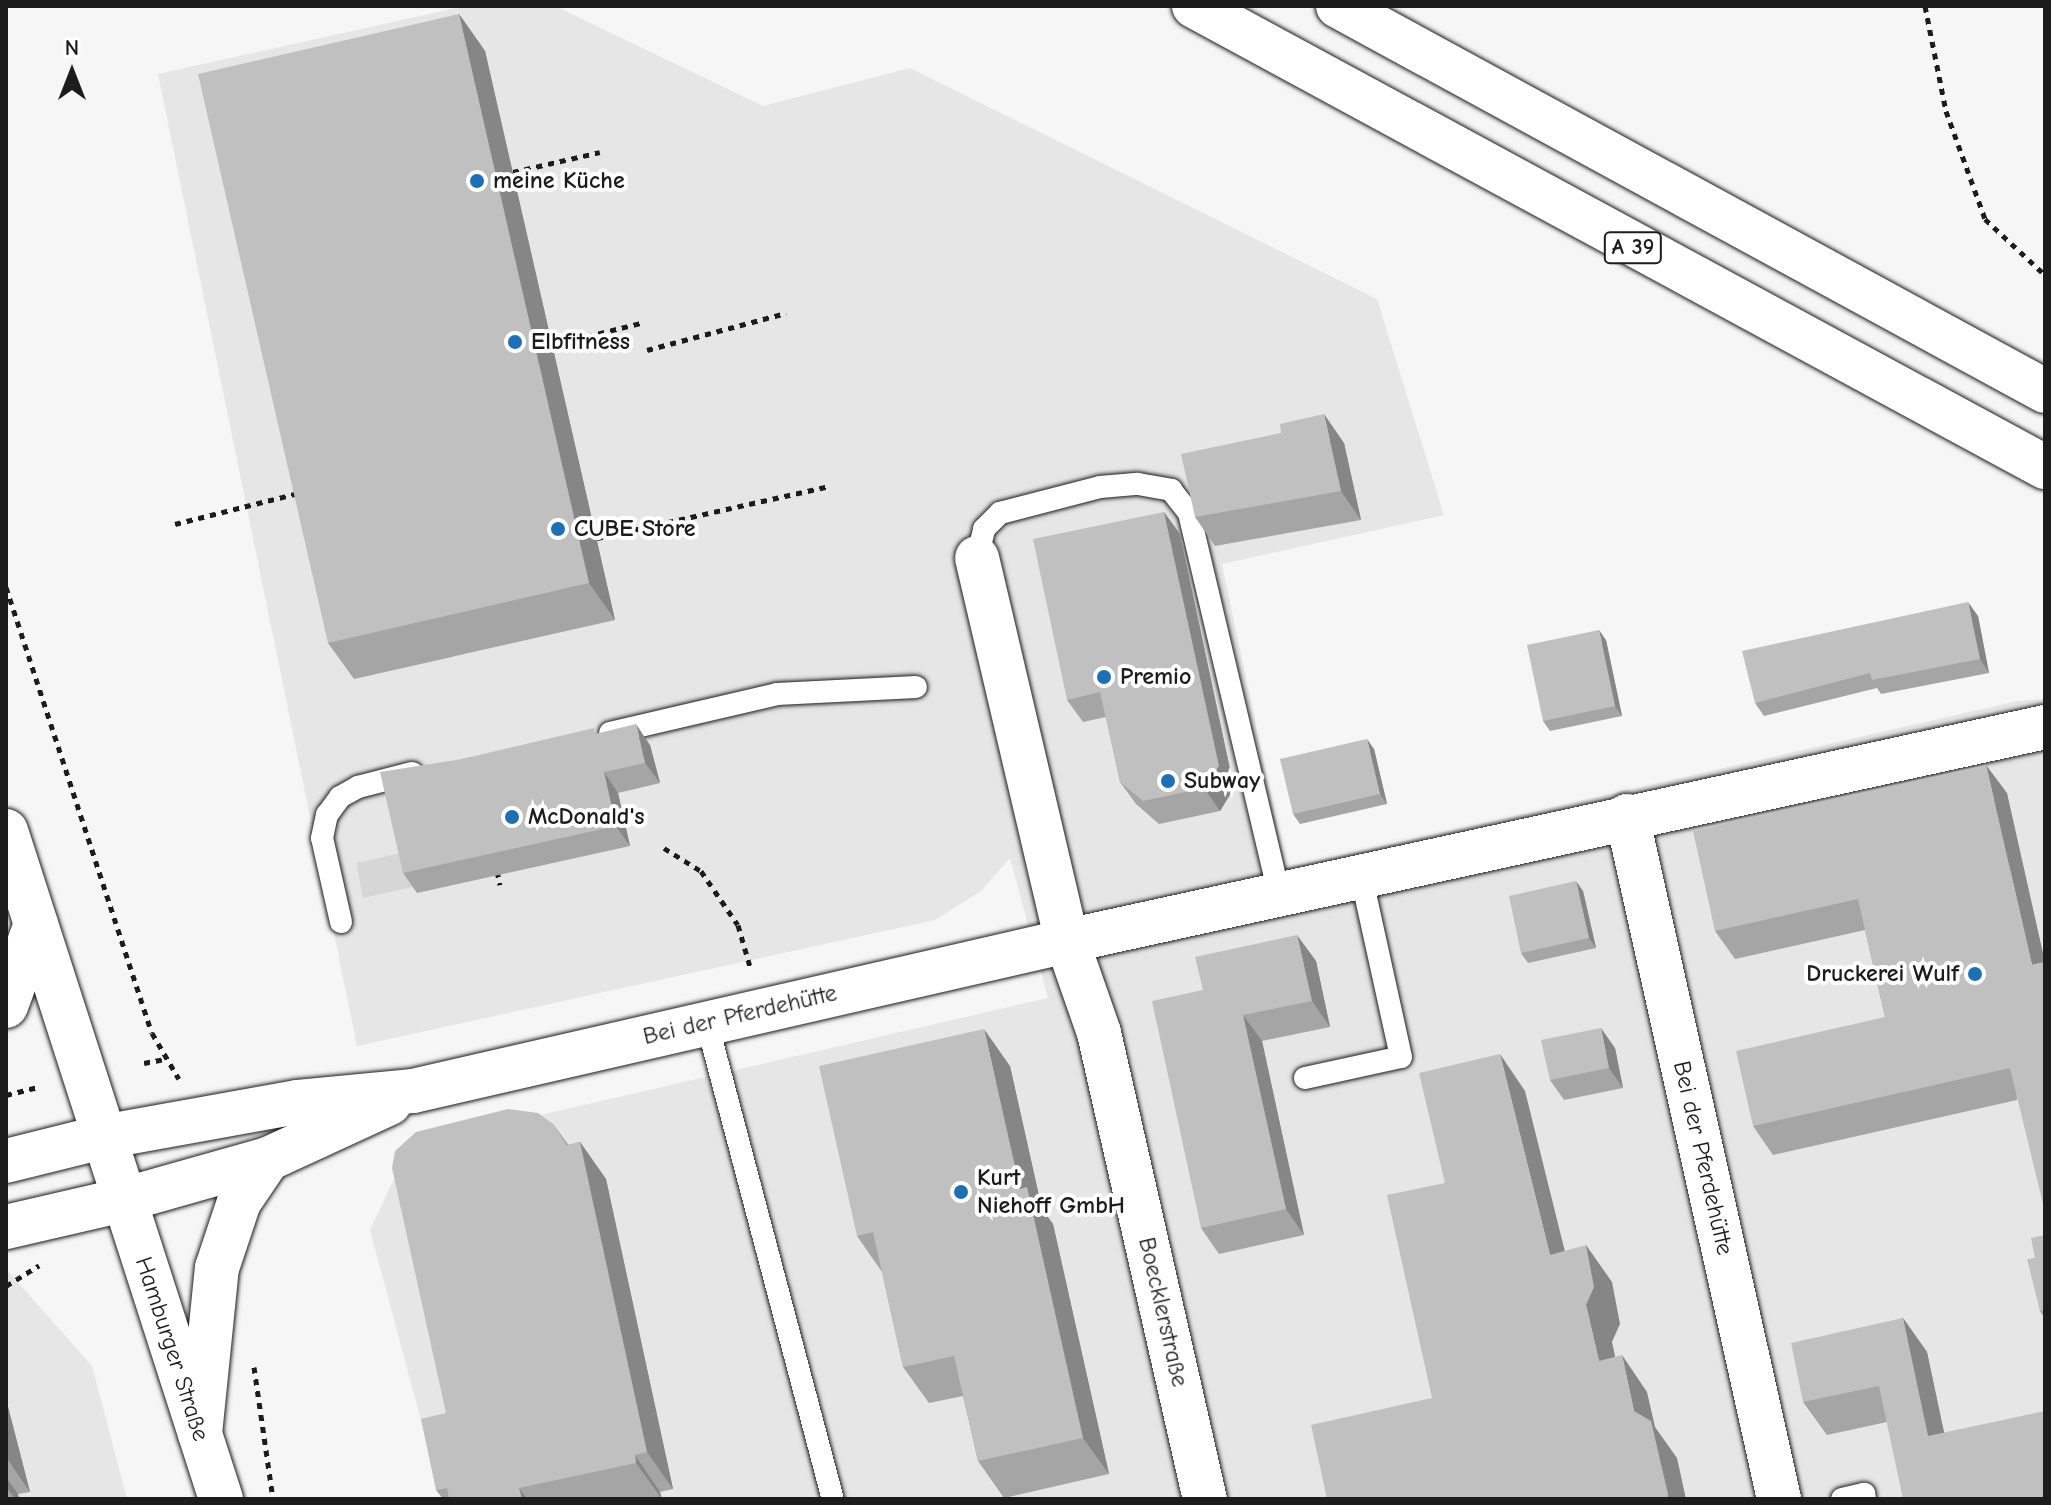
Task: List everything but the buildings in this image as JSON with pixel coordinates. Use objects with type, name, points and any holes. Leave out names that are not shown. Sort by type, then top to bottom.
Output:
[{"type":"main road","points":[[1338,6],[2045,391]]},
{"type":"main road","name":"A 39","points":[[1201,12],[2045,467]]},
{"type":"main road","points":[[977,558],[1067,941]]},
{"type":"main road","name":"Bei der Pferdehütte","points":[[103,1137],[298,1102],[413,1091],[1279,893],[2045,727]]},
{"type":"main road","name":"Bei der Pferdehütte","points":[[1627,816],[1779,1499]]},
{"type":"main road","name":"Hamburger Straße","points":[[6,831],[221,1499]]},
{"type":"main road","points":[[6,1006],[36,924]]},
{"type":"main road","name":"Boecklerstraße","points":[[1067,941],[1099,1033],[1205,1499]]},
{"type":"main road","name":"Bei der Pferdehütte","points":[[123,1200],[268,1159],[413,1091]]},
{"type":"main road","points":[[6,1161],[103,1137]]},
{"type":"main road","points":[[200,1434],[217,1268],[239,1202],[268,1159]]},
{"type":"main road","points":[[23,1240],[123,1200]]},
{"type":"lane","points":[[977,558],[984,529],[1000,513],[1100,487],[1138,484],[1171,490],[1189,513],[1279,893]]},
{"type":"lane","points":[[594,737],[777,694],[916,687]]},
{"type":"lane","points":[[341,922],[322,838],[327,815],[340,797],[358,787],[436,769]]},
{"type":"lane","points":[[1305,1078],[1401,1057],[1361,875]]},
{"type":"lane","points":[[707,1023],[833,1499]]},
{"type":"lane","points":[[1842,1499],[1864,1494],[1865,1499]]},
{"type":"path","points":[[1925,6],[1943,96],[1985,219],[2045,275]]},
{"type":"path","points":[[513,172],[600,152]]},
{"type":"path","points":[[647,350],[786,313]]},
{"type":"path","points":[[552,345],[641,323]]},
{"type":"path","points":[[597,538],[826,487]]},
{"type":"path","points":[[175,524],[310,490]]},
{"type":"path","points":[[6,587],[164,1059],[187,1089]]},
{"type":"path","points":[[664,848],[701,871],[738,925],[759,1010]]},
{"type":"path","points":[[495,859],[500,885]]},
{"type":"path","points":[[144,1063],[164,1059]]},
{"type":"path","points":[[6,1095],[37,1087]]},
{"type":"path","points":[[6,1286],[33,1273],[23,1240]]},
{"type":"path","points":[[252,1351],[273,1499]]},
{"type":"shaded area","points":[[465,6],[555,6],[763,106],[910,68],[1377,299],[1444,515],[1222,564],[1286,868],[2017,701],[2045,699],[2045,1499],[442,1499],[370,1230],[410,1145],[1048,998],[1010,858],[981,891],[935,920],[357,1046],[158,74]]},
{"type":"shaded area","points":[[414,850],[422,885],[363,898],[356,863]]},
{"type":"shaded area","points":[[6,1269],[92,1366],[127,1499],[6,1499]]},
{"type":"place","name":"meine Küche","points":[[477,181]]},
{"type":"place","name":"Elbfitness","points":[[515,342]]},
{"type":"place","name":"CUBE Store","points":[[558,529]]},
{"type":"place","name":"Premio","points":[[1104,677]]},
{"type":"place","name":"Subway","points":[[1168,781]]},
{"type":"place","name":"McDonald's","points":[[512,817]]},
{"type":"place","name":"Druckerei Wulf","points":[[1975,974]]},
{"type":"place","name":"Kurt Niehoff GmbH","points":[[961,1192]]}]
